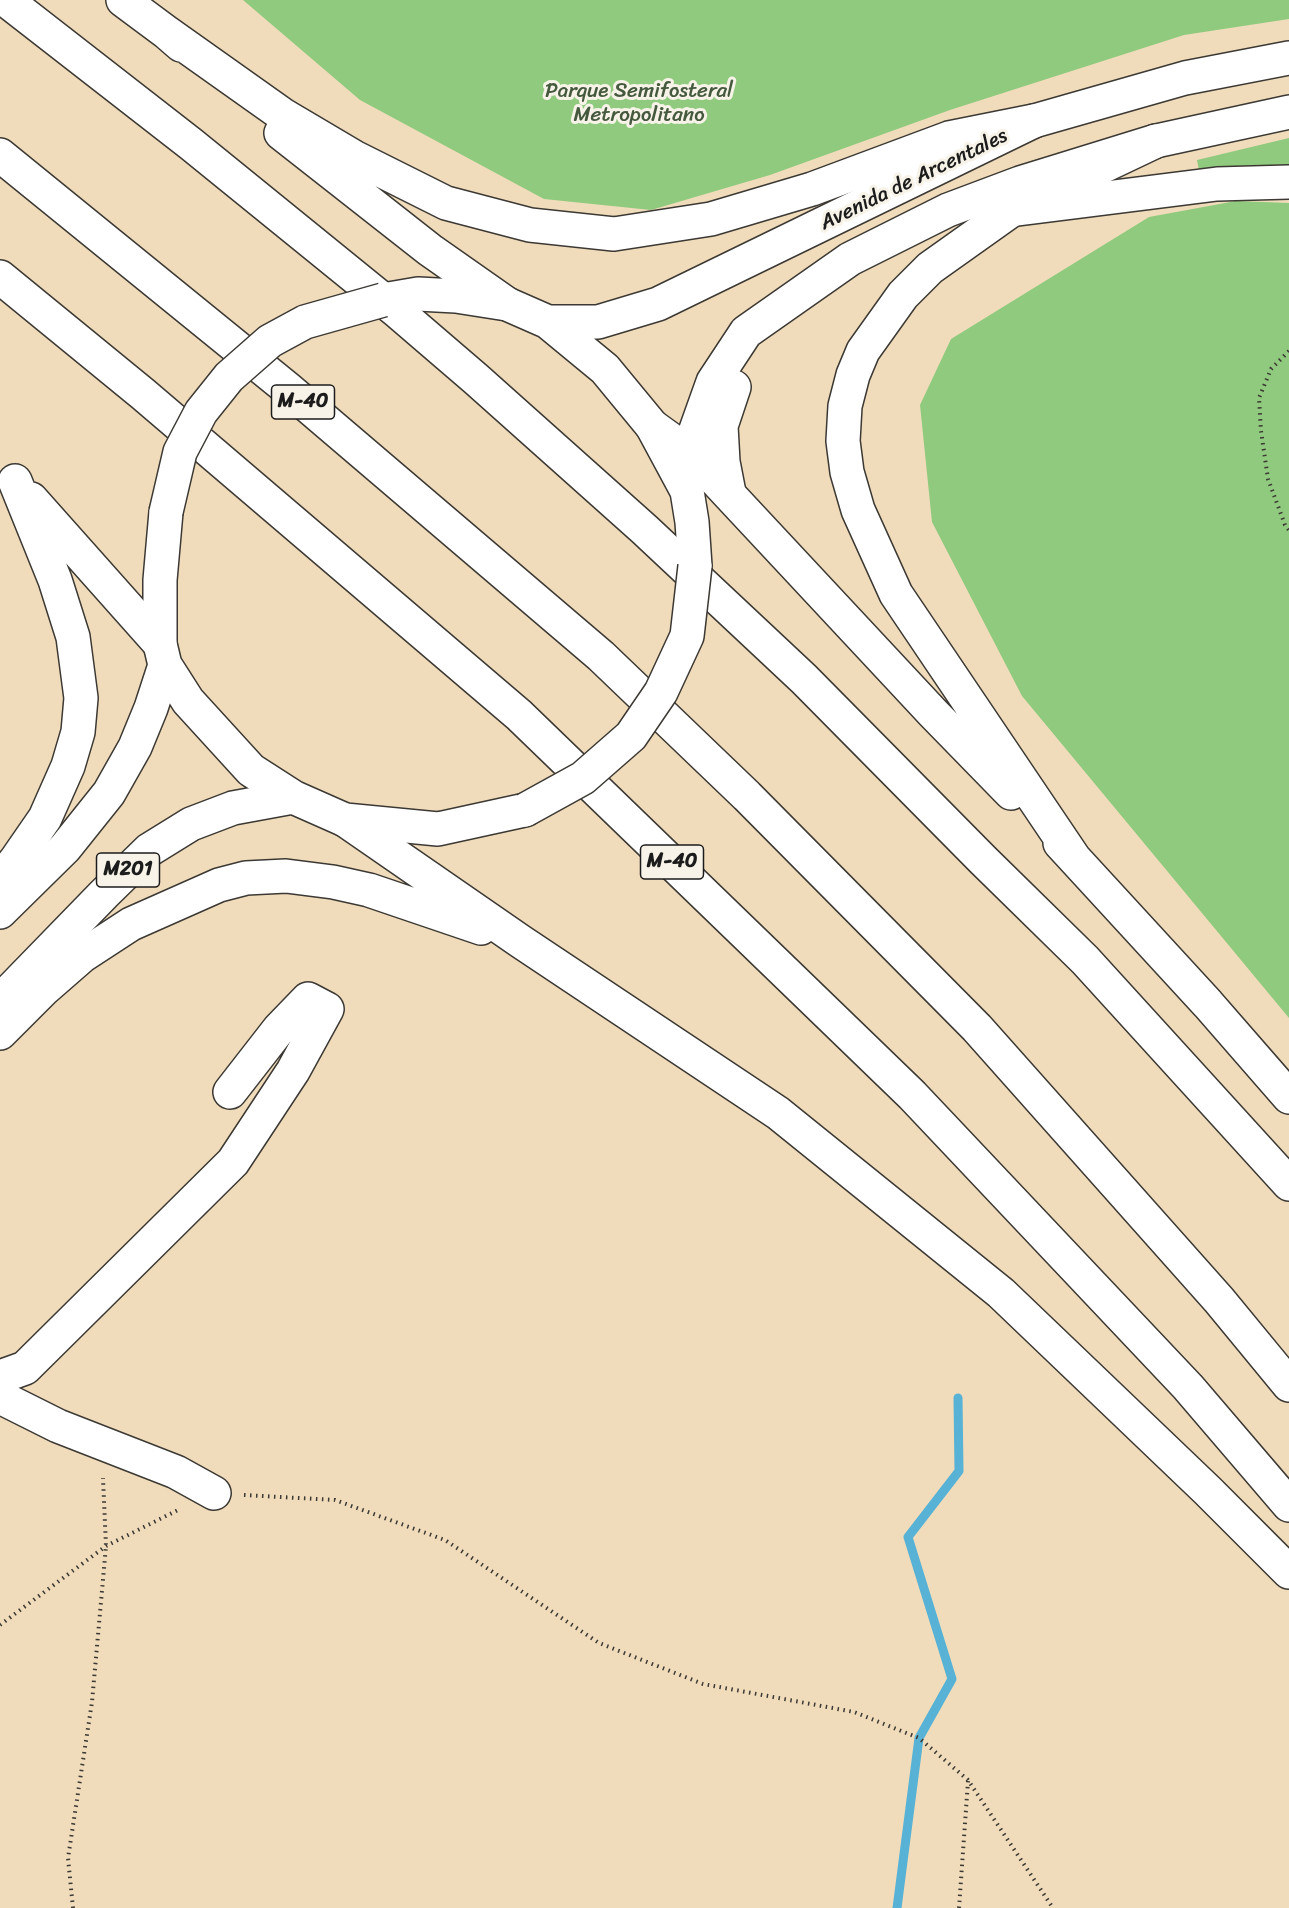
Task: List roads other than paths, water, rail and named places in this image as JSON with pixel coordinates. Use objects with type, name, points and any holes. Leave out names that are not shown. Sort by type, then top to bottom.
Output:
[{"type":"main road","points":[[6,0],[190,144],[398,312],[644,529],[804,679],[1085,960],[1289,1184]]},
{"type":"main road","points":[[123,0],[283,115],[354,157],[446,203],[530,225],[614,234],[711,219],[812,189],[949,138],[1034,121]]},
{"type":"main road","points":[[166,32],[288,140],[430,250],[507,304],[548,322],[605,369],[652,426],[687,491],[695,566],[687,636],[661,692],[631,736],[583,778],[525,810],[438,829],[345,820]]},
{"type":"main road","name":"Avenida de Arcentales","points":[[548,322],[598,322],[658,304],[1034,121],[1185,78],[1289,58]]},
{"type":"main road","name":"Avenida de Arcentales","points":[[687,491],[688,452],[713,382],[746,332],[850,259],[948,210],[1020,183],[1156,141],[1289,112]]},
{"type":"main road","points":[[1074,858],[896,594],[858,510],[847,472],[843,441],[845,406],[853,375],[863,351],[903,295],[930,268],[1013,209],[1156,141]]},
{"type":"main road","name":"M-40","points":[[0,155],[288,389],[601,656],[747,796],[977,1028],[1219,1300],[1289,1385]]},
{"type":"main road","points":[[1013,209],[1217,184],[1289,182]]},
{"type":"main road","name":"M-40","points":[[0,277],[143,394],[519,715],[912,1095],[1188,1387],[1289,1504]]},
{"type":"main road","points":[[163,654],[160,580],[166,512],[180,452],[201,412],[229,377],[270,341],[305,322],[383,300],[418,294],[456,296],[507,304]]},
{"type":"main road","points":[[729,493],[723,462],[721,426],[731,391],[781,306]]},
{"type":"main road","points":[[652,426],[688,452],[729,493],[933,713],[1074,858],[1208,1004],[1289,1097]]},
{"type":"main road","points":[[7,472],[163,654],[188,701],[251,770],[293,797],[345,820],[520,941],[778,1113],[1001,1293],[1200,1483],[1289,1572]]},
{"type":"main road","points":[[0,879],[45,818],[68,766],[78,732],[81,698],[73,637],[55,580],[7,472]]},
{"type":"main road","name":"M201","points":[[0,912],[65,848],[109,793],[135,747],[152,708],[163,654]]},
{"type":"main road","name":"M201","points":[[0,1001],[149,850],[191,824],[233,808],[293,797]]},
{"type":"main road","points":[[0,1033],[43,990],[82,956],[132,924],[219,885],[246,878],[286,876],[333,882],[369,890],[520,941]]},
{"type":"main road","points":[[0,1377],[25,1368],[233,1162],[292,1071],[327,1009],[308,999],[279,1029],[230,1092]]},
{"type":"main road","points":[[1219,1300],[1289,1372]]},
{"type":"main road","points":[[0,1397],[58,1426],[176,1472],[214,1493]]},
{"type":"waterway","points":[[897,1908],[919,1738],[952,1679],[908,1537],[959,1471],[958,1398]]},
{"type":"park label","name":"Parque Semifosteral Metropolitano","points":[[639,104]]}]
